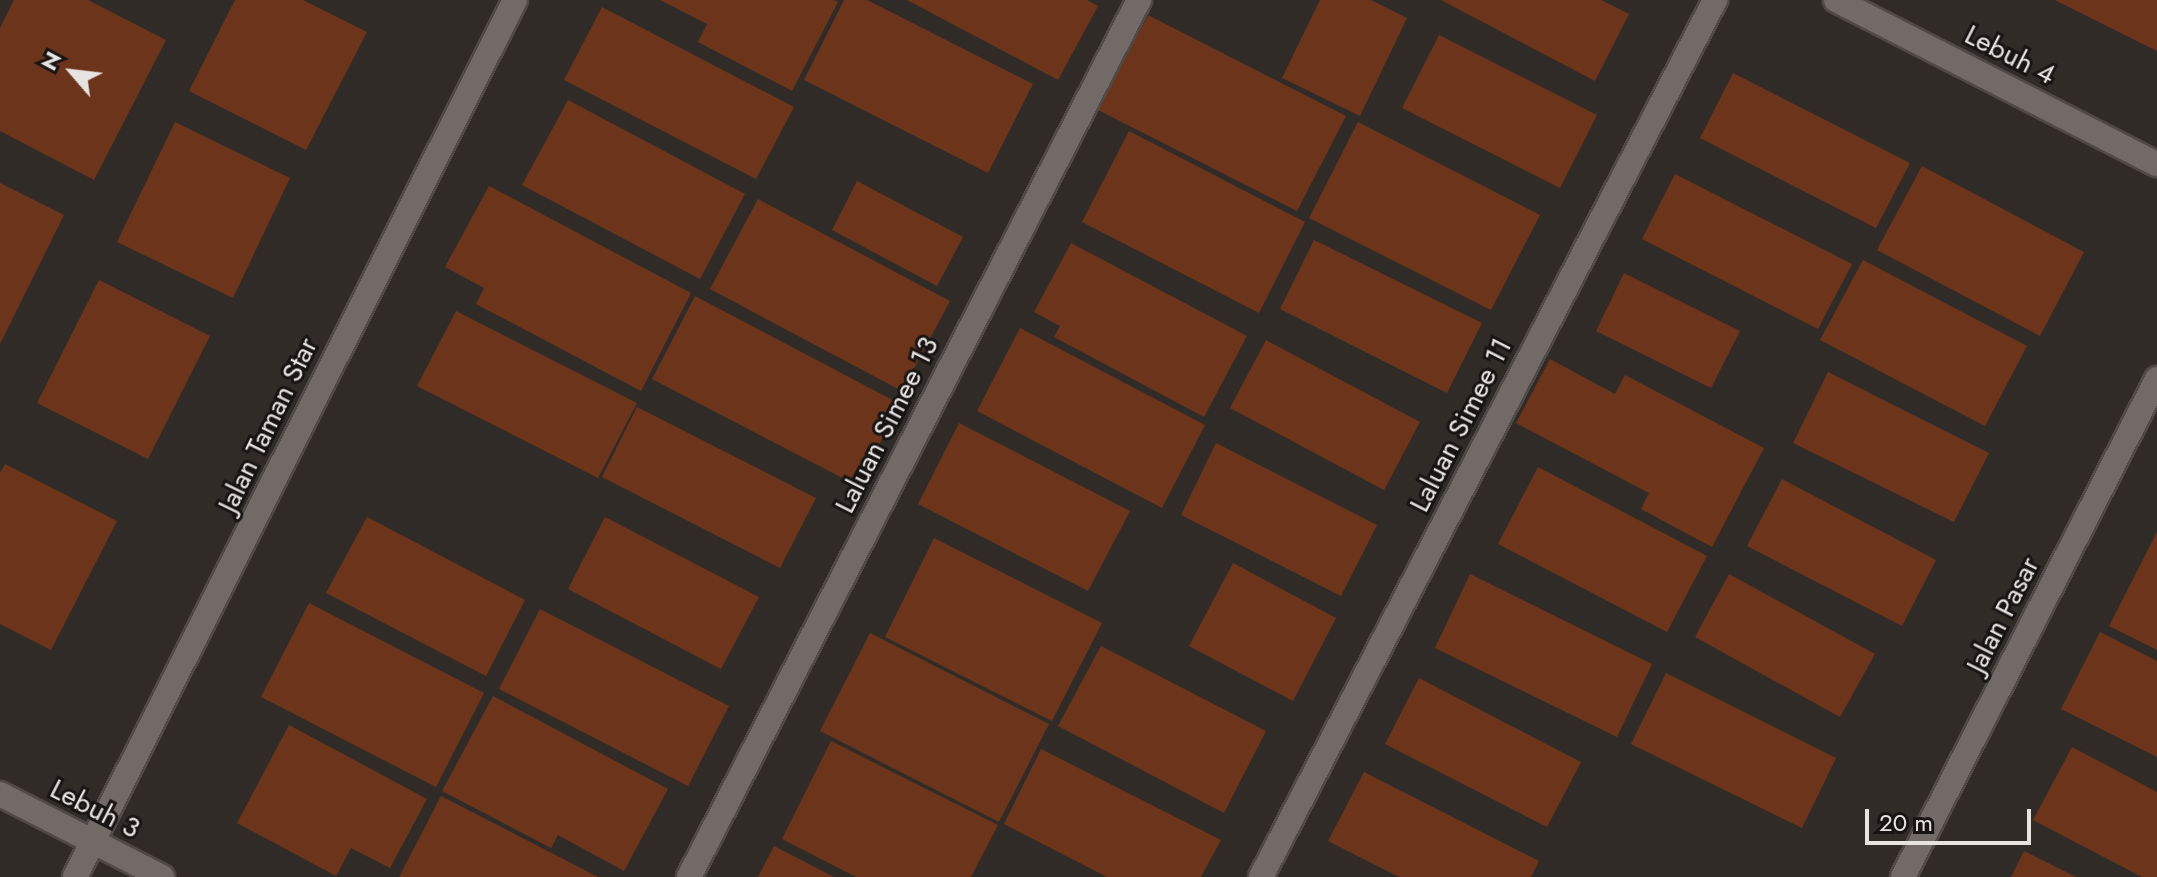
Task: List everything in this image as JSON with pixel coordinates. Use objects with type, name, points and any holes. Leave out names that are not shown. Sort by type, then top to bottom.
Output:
[{"type":"street","name":"Jalan Taman Star","points":[[75,877],[515,0]]},
{"type":"street","name":"Laluan Simee 13","points":[[689,877],[1139,0]]},
{"type":"street","name":"Laluan Simee 11","points":[[1261,877],[1715,0]]},
{"type":"street","name":"Lebuh 4","points":[[1836,0],[2157,164]]},
{"type":"street","name":"Jalan Pasar","points":[[1903,877],[2157,379]]},
{"type":"street","name":"Lebuh 3","points":[[0,794],[162,877]]},
{"type":"building","points":[[14,0],[88,0],[166,40],[94,180],[0,131],[0,28]]},
{"type":"building","points":[[235,0],[303,0],[367,32],[306,150],[189,91]]},
{"type":"building","points":[[660,0],[838,2],[792,91],[698,42],[707,24]]},
{"type":"building","points":[[844,0],[867,0],[1033,84],[988,173],[804,80]]},
{"type":"building","points":[[907,0],[1087,0],[1098,6],[1058,80]]},
{"type":"building","points":[[1320,0],[1371,0],[1407,18],[1360,116],[1282,78]]},
{"type":"building","points":[[1441,0],[1601,0],[1629,14],[1595,81]]},
{"type":"building","points":[[2055,0],[2157,0],[2157,51]]},
{"type":"building","points":[[602,7],[794,107],[756,179],[564,80]]},
{"type":"building","points":[[1148,15],[1346,116],[1297,211],[1098,110]]},
{"type":"building","points":[[1439,35],[1597,115],[1560,188],[1402,108]]},
{"type":"building","points":[[1733,73],[1910,163],[1876,228],[1700,138]]},
{"type":"building","points":[[568,100],[745,194],[700,279],[522,185]]},
{"type":"building","points":[[175,122],[290,178],[233,298],[117,242]]},
{"type":"building","points":[[1358,122],[1540,215],[1491,310],[1309,218]]},
{"type":"building","points":[[1129,131],[1305,222],[1259,313],[1082,222]]},
{"type":"building","points":[[1922,166],[2084,252],[2040,336],[1877,250]]},
{"type":"building","points":[[1675,174],[1852,264],[1818,329],[1642,239]]},
{"type":"building","points":[[857,181],[963,237],[937,286],[832,230]]},
{"type":"building","points":[[0,183],[64,215],[0,344]]},
{"type":"building","points":[[489,186],[691,293],[641,391],[476,304],[484,288],[445,267]]},
{"type":"building","points":[[758,199],[950,301],[902,391],[710,289]]},
{"type":"building","points":[[1314,240],[1482,323],[1447,393],[1280,309]]},
{"type":"building","points":[[1071,243],[1247,336],[1204,417],[1054,337],[1060,326],[1034,312]]},
{"type":"building","points":[[1863,260],[2027,346],[1985,426],[1820,340]]},
{"type":"building","points":[[1624,273],[1740,331],[1711,388],[1596,331]]},
{"type":"building","points":[[99,280],[210,336],[148,459],[37,403]]},
{"type":"building","points":[[695,296],[900,404],[858,486],[652,379]]},
{"type":"building","points":[[456,311],[637,403],[598,478],[417,386]]},
{"type":"building","points":[[1020,328],[1205,425],[1162,508],[977,411]]},
{"type":"building","points":[[1266,340],[1420,422],[1384,490],[1230,408]]},
{"type":"building","points":[[1550,359],[1615,394],[1625,375],[1764,448],[1712,547],[1641,509],[1649,493],[1516,423]]},
{"type":"building","points":[[1828,372],[1989,453],[1954,522],[1793,443]]},
{"type":"building","points":[[637,407],[816,498],[780,568],[602,477]]},
{"type":"building","points":[[959,423],[1130,511],[1088,591],[918,504]]},
{"type":"building","points":[[1216,443],[1377,525],[1341,596],[1181,515]]},
{"type":"building","points":[[5,464],[117,521],[51,650],[0,624],[0,473]]},
{"type":"building","points":[[1538,467],[1707,556],[1667,632],[1498,544]]},
{"type":"building","points":[[1782,479],[1936,560],[1902,626],[1747,546]]},
{"type":"building","points":[[367,517],[525,600],[486,676],[326,593]]},
{"type":"building","points":[[605,517],[759,597],[721,669],[568,589]]},
{"type":"building","points":[[2157,532],[2157,650],[2109,626]]},
{"type":"building","points":[[934,538],[1102,623],[1052,721],[885,637]]},
{"type":"building","points":[[1233,563],[1336,618],[1293,701],[1189,646]]},
{"type":"building","points":[[1470,574],[1652,664],[1617,737],[1435,648]]},
{"type":"building","points":[[1729,574],[1875,654],[1840,717],[1695,637]]},
{"type":"building","points":[[309,603],[484,693],[436,787],[261,697]]},
{"type":"building","points":[[540,609],[729,706],[688,786],[499,689]]},
{"type":"building","points":[[2100,632],[2157,661],[2157,757],[2061,709]]},
{"type":"building","points":[[870,633],[1049,724],[999,822],[820,731]]},
{"type":"building","points":[[1101,646],[1266,731],[1224,813],[1058,726]]},
{"type":"building","points":[[1666,673],[1836,758],[1802,828],[1631,744]]},
{"type":"building","points":[[1419,678],[1581,762],[1547,827],[1385,744]]},
{"type":"building","points":[[493,696],[668,789],[624,871],[558,835],[551,848],[442,791]]},
{"type":"building","points":[[289,725],[427,799],[390,868],[351,848],[336,876],[237,823]]},
{"type":"building","points":[[831,741],[998,825],[971,877],[856,877],[782,839]]},
{"type":"building","points":[[2072,747],[2157,792],[2157,877],[2142,877],[2033,820]]},
{"type":"building","points":[[1041,749],[1221,840],[1201,877],[1107,877],[1004,824]]},
{"type":"building","points":[[1364,772],[1539,861],[1531,877],[1399,877],[1328,841]]},
{"type":"building","points":[[441,796],[598,877],[399,877]]},
{"type":"building","points":[[774,846],[834,877],[758,877]]},
{"type":"building","points":[[2024,851],[2076,877],[2011,877]]}]
